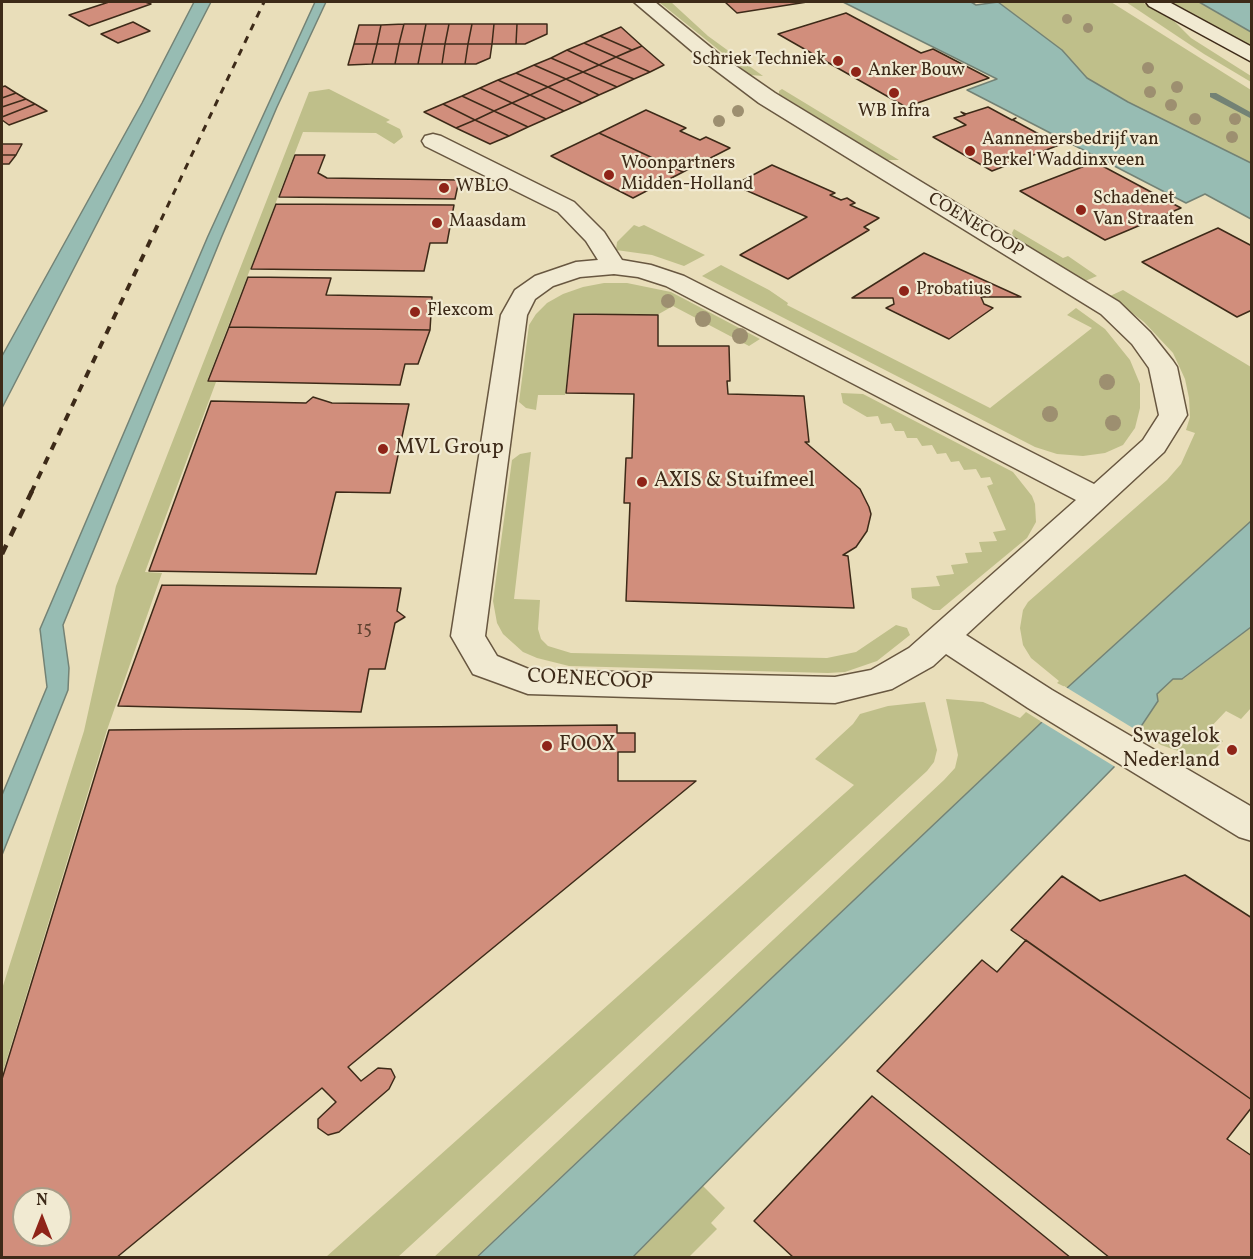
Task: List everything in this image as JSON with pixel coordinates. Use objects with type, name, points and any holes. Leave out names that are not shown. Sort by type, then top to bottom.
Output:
[{"type":"street","name":"COENECOOP","points":[[644,2],[752,88],[1110,308],[1142,338],[1163,367],[1173,415],[1154,446],[1097,498],[944,637],[921,657],[880,680],[835,690],[528,682],[485,665],[468,636],[514,315],[524,295],[544,281],[576,270],[614,266],[642,270],[675,281],[1097,498]]},
{"type":"street","points":[[1156,2],[1251,56]]},
{"type":"street","points":[[433,141],[566,207],[595,237],[614,266]]},
{"type":"street","points":[[944,637],[1040,699],[1251,826]]},
{"type":"green space","points":[[659,2],[671,2],[708,36],[763,76],[750,75]]},
{"type":"green space","points":[[998,2],[1111,2],[1251,90],[1251,163],[1128,102],[1087,78],[1062,50]]},
{"type":"green space","points":[[1126,2],[1142,2],[1174,21],[1191,38],[1251,76],[1251,82],[1204,54]]},
{"type":"green space","points":[[1169,2],[1198,2],[1251,32],[1251,50]]},
{"type":"green space","points":[[329,89],[390,120],[386,122],[400,129],[403,137],[394,144],[376,133],[303,132],[207,381],[216,382],[145,572],[162,573],[107,730],[2,1075],[2,989],[84,731],[116,586],[309,92]]},
{"type":"green space","points":[[782,89],[899,160],[887,160],[779,94]]},
{"type":"green space","points":[[634,225],[639,227],[644,225],[705,255],[684,266],[652,255],[616,250],[617,242]]},
{"type":"green space","points":[[1014,229],[1063,258],[1068,256],[1097,276],[1085,281],[1015,240],[1012,233]]},
{"type":"green space","points":[[721,265],[769,290],[788,303],[787,305],[990,408],[1092,328],[1067,315],[1076,308],[1105,329],[1130,360],[1140,384],[1140,408],[1135,428],[1123,445],[1105,453],[1083,456],[1057,454],[1035,447],[702,276]]},
{"type":"green space","points":[[604,283],[627,283],[671,292],[760,339],[749,346],[673,306],[657,315],[574,313],[565,395],[538,395],[536,410],[526,408],[519,402],[529,325],[547,303],[563,294]]},
{"type":"green space","points":[[1123,290],[1251,367],[1251,521],[1067,688],[1057,683],[1059,681],[1031,658],[1023,645],[1020,628],[1023,610],[1028,602],[1167,480],[1181,464],[1195,433],[1186,430],[1190,417],[1189,398],[1185,379],[1173,353],[1144,322],[1110,296]]},
{"type":"green space","points":[[841,393],[863,394],[1013,472],[1032,496],[1036,522],[1027,538],[940,610],[933,610],[912,598],[911,588],[940,586],[936,576],[954,574],[951,565],[968,563],[965,553],[982,552],[979,542],[997,541],[993,532],[1006,530],[987,486],[993,484],[990,477],[981,478],[976,469],[964,470],[959,461],[951,462],[946,453],[937,454],[932,445],[922,446],[917,438],[907,438],[904,431],[895,431],[891,423],[881,424],[878,416],[867,417],[843,403]]},
{"type":"green space","points":[[531,452],[514,599],[540,600],[538,629],[541,639],[548,646],[571,653],[827,658],[856,652],[896,625],[907,628],[910,635],[877,661],[845,672],[828,673],[569,666],[523,652],[503,634],[497,623],[493,601],[512,460],[520,454]]},
{"type":"green space","points":[[1251,627],[1251,708],[1241,719],[1226,711],[1207,731],[1223,741],[1204,760],[1161,745],[1139,731],[1158,701],[1156,694],[1173,679],[1183,679]]},
{"type":"green space","points":[[946,699],[983,702],[1020,718],[1026,712],[1042,722],[476,1257],[433,1258],[944,780],[955,768],[958,755]]},
{"type":"green space","points":[[925,702],[937,750],[934,762],[927,771],[398,1257],[326,1257],[854,785],[815,759],[853,724],[860,714],[888,706]]},
{"type":"green space","points":[[703,1186],[725,1208],[711,1223],[717,1229],[689,1257],[633,1258]]},
{"type":"water","points":[[194,2],[211,2],[2,408],[2,356],[142,103]]},
{"type":"water","points":[[315,2],[326,2],[277,107],[222,236],[63,625],[69,668],[68,690],[2,855],[2,795],[47,687],[40,629],[208,236]]},
{"type":"water","points":[[843,2],[971,2],[976,5],[998,2],[1062,50],[1087,78],[1128,102],[1251,163],[1251,219],[1205,194],[1186,203],[967,90],[997,79]]},
{"type":"water","points":[[1199,2],[1251,2],[1251,32]]},
{"type":"water","points":[[1251,521],[1251,627],[1182,679],[1173,679],[1157,694],[1158,701],[1114,767],[633,1257],[476,1258],[1042,722],[1067,688]]},
{"type":"pier","points":[[1064,686],[1141,733],[1117,768],[1040,721]]},
{"type":"building","points":[[109,2],[151,4],[89,26],[69,15]]},
{"type":"building","points":[[725,2],[807,2],[737,13]]},
{"type":"building","points":[[846,13],[921,53],[933,49],[989,78],[906,107],[778,34]]},
{"type":"building","points":[[133,22],[150,31],[118,43],[101,34]]},
{"type":"building","points":[[404,24],[426,24],[422,44],[399,44]]},
{"type":"building","points":[[404,24],[399,44],[377,44],[381,25]]},
{"type":"building","points":[[426,24],[449,24],[445,44],[422,44]]},
{"type":"building","points":[[449,24],[472,24],[468,44],[445,44]]},
{"type":"building","points":[[472,24],[494,24],[492,44],[468,44]]},
{"type":"building","points":[[494,24],[517,24],[516,44],[492,44]]},
{"type":"building","points":[[517,24],[547,24],[547,34],[525,44],[516,44]]},
{"type":"building","points":[[359,25],[381,25],[377,44],[354,44]]},
{"type":"building","points":[[621,27],[642,46],[632,50],[600,36]]},
{"type":"building","points":[[600,36],[632,50],[616,57],[584,43]]},
{"type":"building","points":[[584,43],[616,57],[599,65],[567,50]]},
{"type":"building","points":[[354,44],[377,44],[372,64],[348,65]]},
{"type":"building","points":[[377,44],[399,44],[395,64],[372,64]]},
{"type":"building","points":[[399,44],[422,44],[418,64],[395,64]]},
{"type":"building","points":[[422,44],[445,44],[442,64],[418,64]]},
{"type":"building","points":[[445,44],[468,44],[465,64],[442,64]]},
{"type":"building","points":[[468,44],[492,44],[490,58],[476,64],[465,64]]},
{"type":"building","points":[[642,46],[664,65],[650,72],[616,57]]},
{"type":"building","points":[[567,50],[599,65],[583,72],[551,58]]},
{"type":"building","points":[[616,57],[650,72],[634,79],[599,65]]},
{"type":"building","points":[[551,58],[583,72],[566,79],[534,65]]},
{"type":"building","points":[[534,65],[566,79],[548,87],[516,73]]},
{"type":"building","points":[[599,65],[634,79],[617,87],[583,72]]},
{"type":"building","points":[[583,72],[617,87],[599,95],[566,79]]},
{"type":"building","points":[[516,73],[548,87],[530,95],[498,80]]},
{"type":"building","points":[[566,79],[599,95],[582,103],[548,87]]},
{"type":"building","points":[[498,80],[530,95],[512,103],[480,88]]},
{"type":"building","points":[[5,86],[16,93],[2,98],[2,87]]},
{"type":"building","points":[[548,87],[582,103],[564,111],[530,95]]},
{"type":"building","points":[[480,88],[512,103],[494,111],[462,96]]},
{"type":"building","points":[[16,93],[26,99],[2,107],[2,98]]},
{"type":"building","points":[[530,95],[564,111],[546,119],[512,103]]},
{"type":"building","points":[[462,96],[494,111],[475,120],[443,104]]},
{"type":"building","points":[[26,99],[35,104],[2,117],[2,107]]},
{"type":"building","points":[[512,103],[546,119],[528,127],[494,111]]},
{"type":"building","points":[[35,104],[47,111],[9,125],[2,120],[2,117]]},
{"type":"building","points":[[443,104],[475,120],[456,128],[424,112]]},
{"type":"building","points":[[988,107],[1012,120],[1016,118],[1013,120],[1059,145],[992,171],[933,137],[966,125],[954,118],[965,115],[961,112],[966,114]]},
{"type":"building","points":[[646,110],[686,128],[680,131],[700,140],[706,137],[730,148],[683,172],[599,133]]},
{"type":"building","points":[[494,111],[528,127],[509,136],[475,120]]},
{"type":"building","points":[[475,120],[509,136],[490,144],[456,128]]},
{"type":"building","points":[[599,133],[683,172],[633,198],[551,156]]},
{"type":"building","points":[[2,144],[22,144],[16,155],[2,155]]},
{"type":"building","points":[[2,155],[16,155],[9,164],[2,164]]},
{"type":"building","points":[[295,155],[325,155],[318,173],[327,178],[459,180],[455,199],[279,197]]},
{"type":"building","points":[[1095,162],[1181,208],[1105,240],[1020,191]]},
{"type":"building","points":[[772,165],[835,193],[830,195],[841,200],[847,198],[855,203],[850,205],[879,218],[864,227],[869,230],[788,279],[740,255],[807,217],[734,185]]},
{"type":"building","points":[[276,204],[454,205],[447,243],[430,243],[424,271],[251,269]]},
{"type":"building","points":[[1218,228],[1252,246],[1252,310],[1237,317],[1142,262]]},
{"type":"building","points":[[924,253],[1021,297],[981,297],[984,304],[993,308],[949,339],[886,308],[894,304],[893,298],[852,298]]},
{"type":"building","points":[[248,277],[331,278],[326,295],[432,297],[430,330],[229,327]]},
{"type":"building","points":[[574,314],[658,315],[658,346],[729,346],[728,394],[804,396],[809,442],[805,442],[860,489],[871,514],[867,531],[856,547],[843,555],[848,556],[854,608],[626,601],[630,503],[624,503],[626,458],[632,458],[634,394],[566,393]]},
{"type":"building","points":[[229,327],[430,330],[418,364],[405,364],[400,385],[208,381]]},
{"type":"building","points":[[313,397],[332,403],[409,404],[390,493],[336,492],[316,574],[149,571],[211,401],[306,403]]},
{"type":"building","points":[[162,585],[401,588],[397,611],[405,617],[395,623],[385,669],[369,669],[361,712],[118,706]]},
{"type":"building","points":[[617,725],[617,733],[635,733],[635,752],[618,752],[618,781],[696,781],[348,1067],[361,1081],[378,1068],[391,1069],[395,1077],[389,1089],[339,1132],[328,1135],[318,1128],[318,1119],[336,1102],[322,1088],[116,1258],[2,1258],[2,1079],[109,730]]},
{"type":"building","points":[[1185,875],[1252,918],[1252,1100],[1011,930],[1062,876],[1100,901]]},
{"type":"building","points":[[1026,940],[1252,1100],[1252,1107],[1227,1139],[1252,1156],[1252,1258],[1110,1258],[877,1071],[982,960],[997,972]]},
{"type":"building","points":[[872,1096],[1071,1258],[794,1258],[754,1221]]},
{"type":"waterway","points":[[1213,95],[1252,117]]},
{"type":"railway","points":[[161,220],[264,2]]},
{"type":"railway","points":[[31,493],[161,218]]},
{"type":"railway","points":[[2,554],[32,491]]},
{"type":"place","name":"Schriek Techniek","points":[[838,61]]},
{"type":"place","name":"Anker Bouw","points":[[856,72]]},
{"type":"place","name":"WB Infra","points":[[894,93]]},
{"type":"place","name":"Aannemersbedrijf van Berkel Waddinxveen","points":[[970,151]]},
{"type":"place","name":"Woonpartners Midden-Holland","points":[[609,175]]},
{"type":"place","name":"WBLO","points":[[444,188]]},
{"type":"place","name":"Schadenet Van Straaten","points":[[1081,210]]},
{"type":"place","name":"Maasdam","points":[[437,223]]},
{"type":"place","name":"Probatius","points":[[904,291]]},
{"type":"place","name":"Flexcom","points":[[415,312]]},
{"type":"place","name":"MVL Group","points":[[383,449]]},
{"type":"place","name":"AXIS & Stuifmeel","points":[[642,482]]},
{"type":"place","name":"FOOX","points":[[547,746]]},
{"type":"place","name":"Swagelok Nederland","points":[[1232,750]]}]
